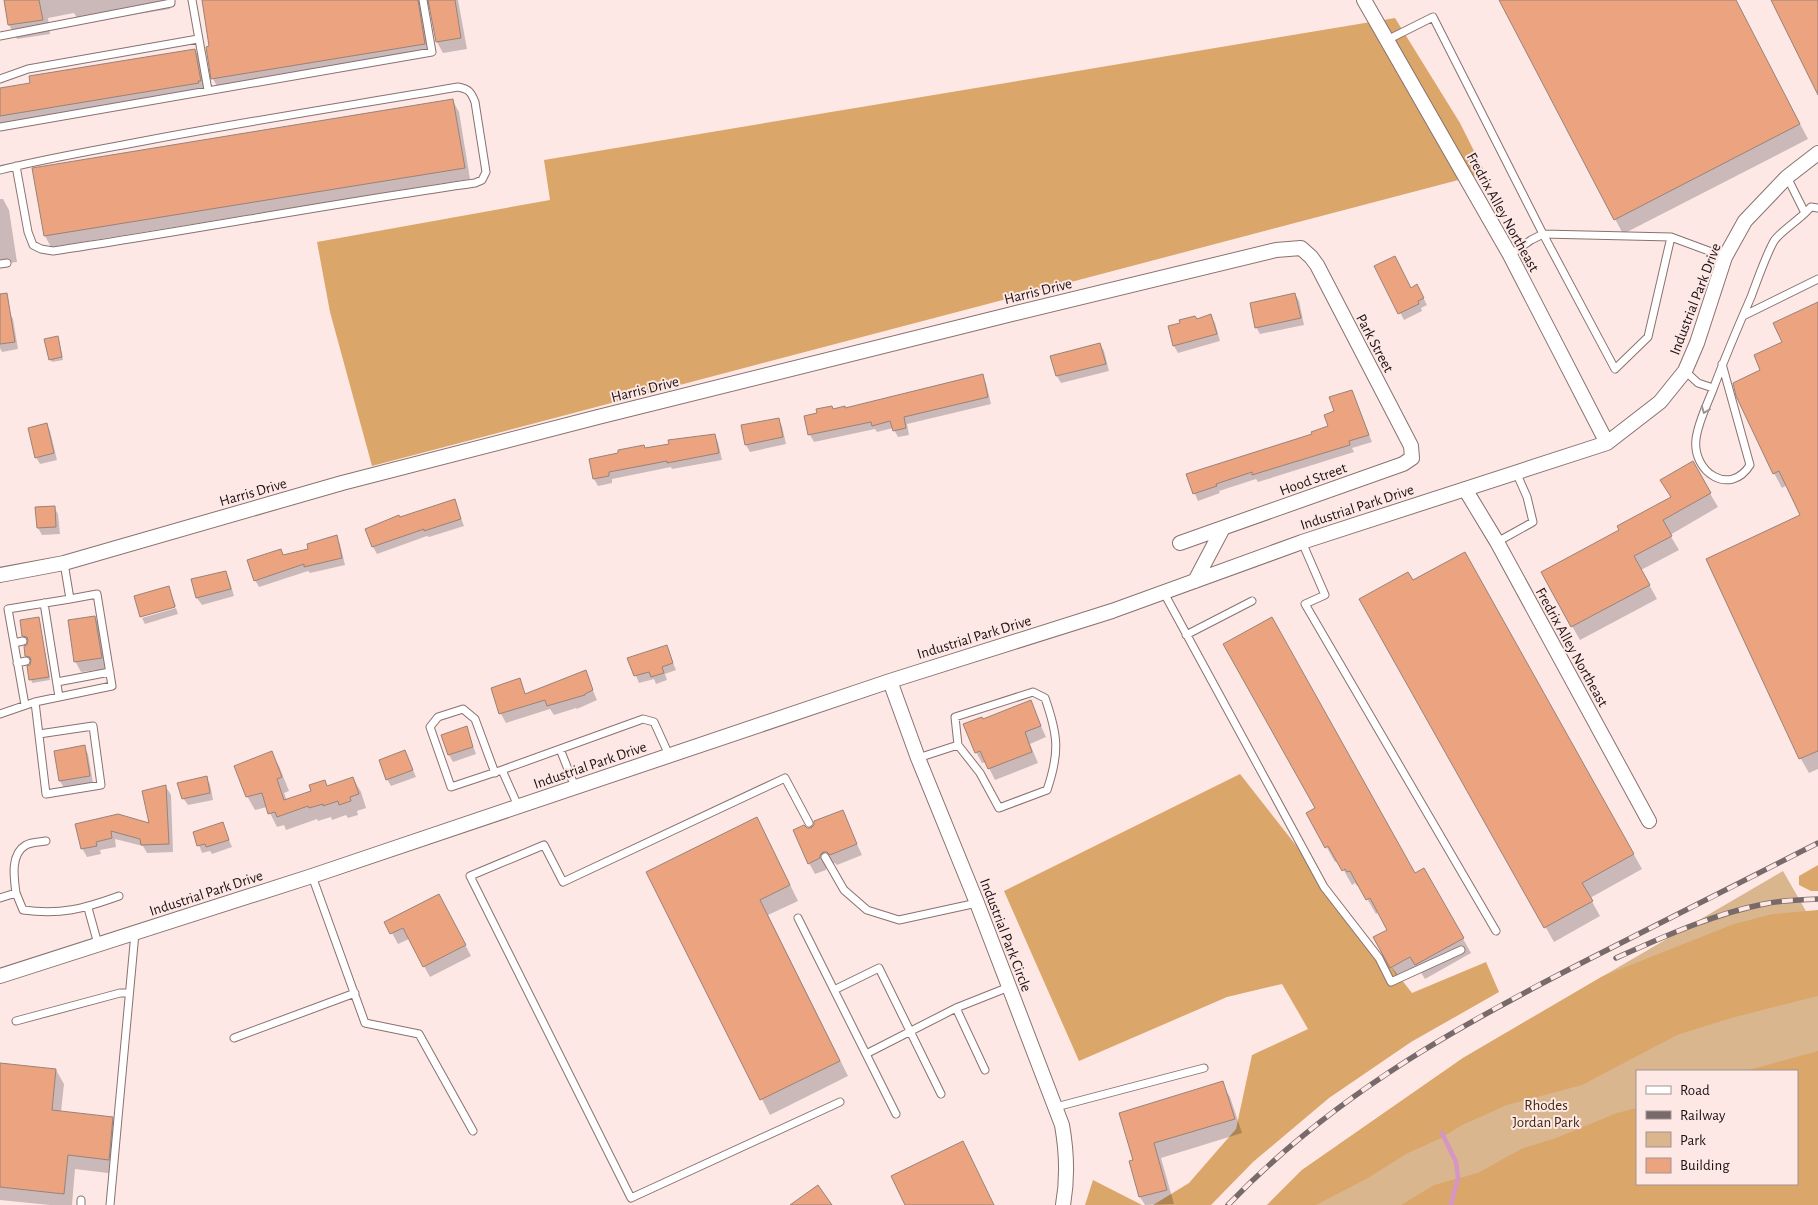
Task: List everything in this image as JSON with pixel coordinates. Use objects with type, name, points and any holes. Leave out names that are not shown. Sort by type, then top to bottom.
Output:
[{"type":"street","name":"Fredrix Alley Northeast","points":[[1364,0],[1510,256],[1607,442]]},
{"type":"street","name":"Industrial Park Drive","points":[[0,976],[312,876],[890,681],[1112,611],[1302,542],[1607,442],[1660,402],[1685,371],[1697,343],[1725,257],[1745,221],[1787,177],[1818,152]]},
{"type":"street","name":"Park Street","points":[[1301,248],[1311,257],[1316,266],[1411,446],[1412,458]]},
{"type":"street","name":"Harris Drive","points":[[0,575],[64,563],[342,483],[598,417],[1276,250],[1301,248]]},
{"type":"street","name":"Hood Street","points":[[1180,542],[1403,464],[1412,458]]},
{"type":"street","name":"Fredrix Alley Northeast","points":[[1465,489],[1497,542],[1649,821]]},
{"type":"street","points":[[1195,581],[1223,528]]},
{"type":"street","name":"Industrial Park Circle","points":[[890,681],[918,758],[977,903],[1062,1125],[1067,1151],[1067,1172],[1063,1205]]},
{"type":"lane","points":[[0,36],[171,3],[170,0]]},
{"type":"lane","points":[[192,0],[208,90]]},
{"type":"lane","points":[[0,127],[432,52],[423,0]]},
{"type":"lane","points":[[1387,40],[1433,18],[1543,234],[1616,369],[1648,337],[1671,238]]},
{"type":"lane","points":[[0,79],[28,70],[198,39]]},
{"type":"lane","points":[[0,170],[16,166],[181,134],[458,87],[471,92],[476,102],[486,172],[482,180],[475,183],[53,251],[41,250],[32,245],[16,166]]},
{"type":"lane","points":[[1787,177],[1806,213]]},
{"type":"lane","points":[[1722,364],[1750,465],[1739,478],[1713,478],[1704,469],[1697,458],[1696,440],[1700,423],[1722,364],[1775,240],[1811,207],[1818,208]]},
{"type":"lane","points":[[1510,256],[1531,240],[1543,234],[1671,238],[1725,257]]},
{"type":"lane","points":[[1743,316],[1818,280]]},
{"type":"lane","points":[[1685,371],[1698,383],[1713,388]]},
{"type":"lane","points":[[1497,542],[1533,522],[1527,497],[1516,472]]},
{"type":"lane","points":[[1302,542],[1325,595],[1305,604],[1496,931]]},
{"type":"lane","points":[[64,563],[70,598]]},
{"type":"lane","points":[[1164,592],[1324,887],[1379,958],[1391,982],[1461,950]]},
{"type":"lane","points":[[0,714],[35,702],[112,686],[97,594],[8,609],[25,705]]},
{"type":"lane","points":[[1186,635],[1252,601]]},
{"type":"lane","points":[[44,603],[49,657],[57,682],[59,697]]},
{"type":"lane","points":[[14,643],[23,641]]},
{"type":"lane","points":[[17,663],[26,661]]},
{"type":"lane","points":[[57,682],[110,672]]},
{"type":"lane","points":[[1033,692],[1045,698],[1054,723],[1057,745],[1055,766],[1047,790],[999,808],[980,773],[958,745],[955,717],[1033,692]]},
{"type":"lane","points":[[35,702],[46,794],[101,785],[93,726],[39,734]]},
{"type":"lane","points":[[518,806],[498,771],[475,719],[463,709],[438,717],[430,727],[451,787],[498,771],[643,719],[654,722],[669,755]]},
{"type":"lane","points":[[918,758],[958,745]]},
{"type":"lane","points":[[560,749],[575,787]]},
{"type":"lane","points":[[809,823],[785,778],[563,882],[544,845],[470,876],[631,1198],[840,1102]]},
{"type":"lane","points":[[46,841],[26,844],[19,852],[15,862],[16,893],[22,910],[46,913],[88,908],[119,896]]},
{"type":"lane","points":[[825,857],[844,890],[867,910],[899,920],[977,903]]},
{"type":"lane","points":[[312,876],[365,1023],[419,1034],[473,1131]]},
{"type":"lane","points":[[0,898],[16,893]]},
{"type":"lane","points":[[88,908],[98,944]]},
{"type":"lane","points":[[798,918],[896,1114]]},
{"type":"lane","points":[[110,1205],[135,933]]},
{"type":"lane","points":[[834,990],[880,968],[941,1094]]},
{"type":"lane","points":[[866,1054],[956,1008],[1009,987]]},
{"type":"lane","points":[[16,1021],[120,993],[129,993]]},
{"type":"lane","points":[[234,1038],[355,993]]},
{"type":"lane","points":[[956,1008],[985,1070]]},
{"type":"lane","points":[[1056,1107],[1204,1068]]},
{"type":"green space","name":"Rhodes Jordan Park","points":[[1783,871],[1818,932],[1818,1205],[1267,1205],[1302,1170],[1463,1058]]},
{"type":"shaded area","points":[[1395,18],[1460,123],[1485,173],[372,466],[330,312],[317,242],[550,200],[544,160]]},
{"type":"shaded area","points":[[1240,774],[1412,993],[1486,962],[1499,992],[1411,1042],[1329,1098],[1253,1162],[1211,1205],[1153,1205],[1189,1183],[1236,1129],[1252,1055],[1308,1029],[1282,984],[1227,997],[1079,1061],[1004,891]]},
{"type":"shaded area","points":[[1818,865],[1818,891],[1811,891],[1799,885],[1799,876]]},
{"type":"shaded area","points":[[1818,910],[1818,996],[1731,1018],[1677,1035],[1582,1085],[1507,1105],[1462,1125],[1439,1139],[1406,1154],[1368,1178],[1316,1205],[1267,1205],[1302,1170],[1463,1058],[1603,976],[1734,924],[1773,914]]},
{"type":"shaded area","points":[[1818,1051],[1818,1205],[1401,1205],[1434,1185],[1478,1173],[1521,1149],[1556,1138],[1617,1113],[1636,1108],[1636,1185],[1798,1185],[1798,1070],[1749,1070]]},
{"type":"shaded area","points":[[1093,1180],[1142,1205],[1085,1205]]},
{"type":"building","points":[[4,0],[39,0],[43,20],[8,25]]},
{"type":"building","points":[[202,0],[418,0],[425,44],[211,79],[206,47],[209,46]]},
{"type":"building","points":[[428,0],[455,0],[461,38],[436,42]]},
{"type":"building","points":[[1499,0],[1736,0],[1800,124],[1614,220]]},
{"type":"building","points":[[1771,0],[1818,0],[1818,95]]},
{"type":"building","points":[[195,49],[201,81],[198,81],[199,83],[0,116],[0,88],[30,83],[29,76]]},
{"type":"building","points":[[453,99],[465,168],[44,236],[32,168]]},
{"type":"building","points":[[1395,256],[1411,288],[1417,284],[1424,298],[1418,301],[1419,304],[1398,314],[1374,266]]},
{"type":"building","points":[[7,293],[15,342],[0,344],[0,294]]},
{"type":"building","points":[[1295,293],[1301,318],[1255,328],[1250,303]]},
{"type":"building","points":[[1818,302],[1818,751],[1799,759],[1706,559],[1800,515],[1779,471],[1773,474],[1736,396],[1733,383],[1760,370],[1754,355],[1782,342],[1773,323]]},
{"type":"building","points":[[1211,314],[1217,334],[1173,346],[1168,326],[1180,323],[1179,320],[1195,316],[1197,319]]},
{"type":"building","points":[[58,336],[62,357],[49,360],[44,339]]},
{"type":"building","points":[[1100,343],[1106,364],[1056,376],[1050,356]]},
{"type":"building","points":[[983,374],[988,397],[904,417],[906,428],[893,431],[890,421],[872,426],[871,422],[808,435],[804,416],[817,413],[816,409],[832,406],[833,409],[845,406],[845,408]]},
{"type":"building","points":[[1352,390],[1369,435],[1349,441],[1350,445],[1252,475],[1252,472],[1193,494],[1186,474],[1312,434],[1311,432],[1328,426],[1324,415],[1334,411],[1329,397]]},
{"type":"building","points":[[779,418],[783,437],[745,445],[741,425]]},
{"type":"building","points":[[47,423],[54,453],[35,458],[28,428]]},
{"type":"building","points":[[715,434],[719,453],[609,472],[609,476],[593,479],[589,459],[618,453],[618,450],[644,445],[645,448],[669,444],[668,440]]},
{"type":"building","points":[[1693,461],[1711,493],[1663,520],[1672,536],[1634,556],[1650,585],[1571,627],[1541,572],[1619,530],[1617,526],[1671,497],[1660,480]]},
{"type":"building","points":[[455,499],[461,519],[424,531],[424,529],[372,547],[365,529],[399,515],[400,517]]},
{"type":"building","points":[[55,506],[56,527],[37,528],[35,507]]},
{"type":"building","points":[[337,535],[342,558],[304,567],[304,564],[254,581],[247,560],[281,549],[283,555],[308,549],[307,544]]},
{"type":"building","points":[[1465,552],[1634,854],[1582,883],[1593,901],[1544,928],[1359,599],[1408,572],[1413,580]]},
{"type":"building","points":[[226,571],[231,589],[196,598],[191,579]]},
{"type":"building","points":[[169,586],[175,607],[140,617],[134,596]]},
{"type":"building","points":[[95,616],[102,658],[74,662],[68,620]]},
{"type":"building","points":[[39,617],[49,677],[29,680],[27,666],[30,665],[31,660],[30,657],[25,656],[24,646],[27,645],[28,640],[27,637],[22,636],[20,620]]},
{"type":"building","points":[[1272,617],[1415,873],[1424,868],[1464,938],[1415,965],[1410,957],[1390,968],[1373,937],[1387,930],[1370,898],[1366,900],[1350,871],[1347,872],[1345,869],[1342,871],[1328,846],[1325,848],[1306,813],[1315,808],[1223,644]]},
{"type":"building","points":[[667,645],[673,663],[662,667],[664,673],[651,677],[649,672],[634,676],[627,658]]},
{"type":"building","points":[[586,670],[593,690],[585,695],[547,706],[545,700],[499,714],[491,688],[520,678],[525,694]]},
{"type":"building","points":[[1031,700],[1041,726],[1025,732],[1032,752],[988,769],[980,751],[975,753],[963,724],[982,717],[983,719]]},
{"type":"building","points":[[467,726],[473,747],[448,755],[441,735]]},
{"type":"building","points":[[85,745],[90,776],[59,781],[54,751]]},
{"type":"building","points":[[405,750],[413,770],[386,780],[379,760]]},
{"type":"building","points":[[272,751],[282,777],[277,779],[284,800],[311,791],[309,785],[325,780],[327,786],[353,777],[359,794],[350,797],[351,801],[339,805],[338,801],[323,806],[323,804],[309,808],[308,806],[277,817],[275,812],[268,814],[262,793],[246,797],[234,766]]},
{"type":"building","points":[[207,776],[210,793],[182,799],[177,783]]},
{"type":"building","points":[[166,785],[169,844],[141,845],[140,839],[111,831],[112,838],[96,842],[97,846],[81,849],[75,824],[118,814],[149,823],[142,791]]},
{"type":"building","points":[[843,810],[857,844],[830,855],[827,852],[823,852],[820,858],[808,864],[793,830],[804,825],[807,828],[811,828],[814,825],[814,821]]},
{"type":"building","points":[[757,817],[790,885],[760,900],[840,1061],[760,1100],[646,872]]},
{"type":"building","points":[[223,822],[229,840],[206,847],[205,844],[197,846],[193,832]]},
{"type":"building","points":[[439,894],[466,945],[423,967],[403,928],[390,934],[384,922]]},
{"type":"building","points":[[0,1063],[56,1069],[52,1110],[113,1117],[109,1160],[68,1155],[64,1194],[0,1187]]},
{"type":"building","points":[[1223,1081],[1235,1119],[1154,1143],[1167,1190],[1139,1197],[1129,1161],[1133,1160],[1119,1113]]},
{"type":"building","points":[[963,1141],[994,1205],[905,1205],[891,1176]]},
{"type":"building","points":[[818,1185],[832,1205],[790,1205]]},
{"type":"waterway","points":[[1442,1133],[1456,1162],[1458,1177],[1451,1205]]},
{"type":"railway","points":[[1228,1205],[1270,1164],[1314,1127],[1360,1092],[1407,1060],[1506,1002],[1557,975],[1818,843]]},
{"type":"railway","points":[[1616,958],[1689,927],[1745,908],[1791,900],[1818,899]]}]
